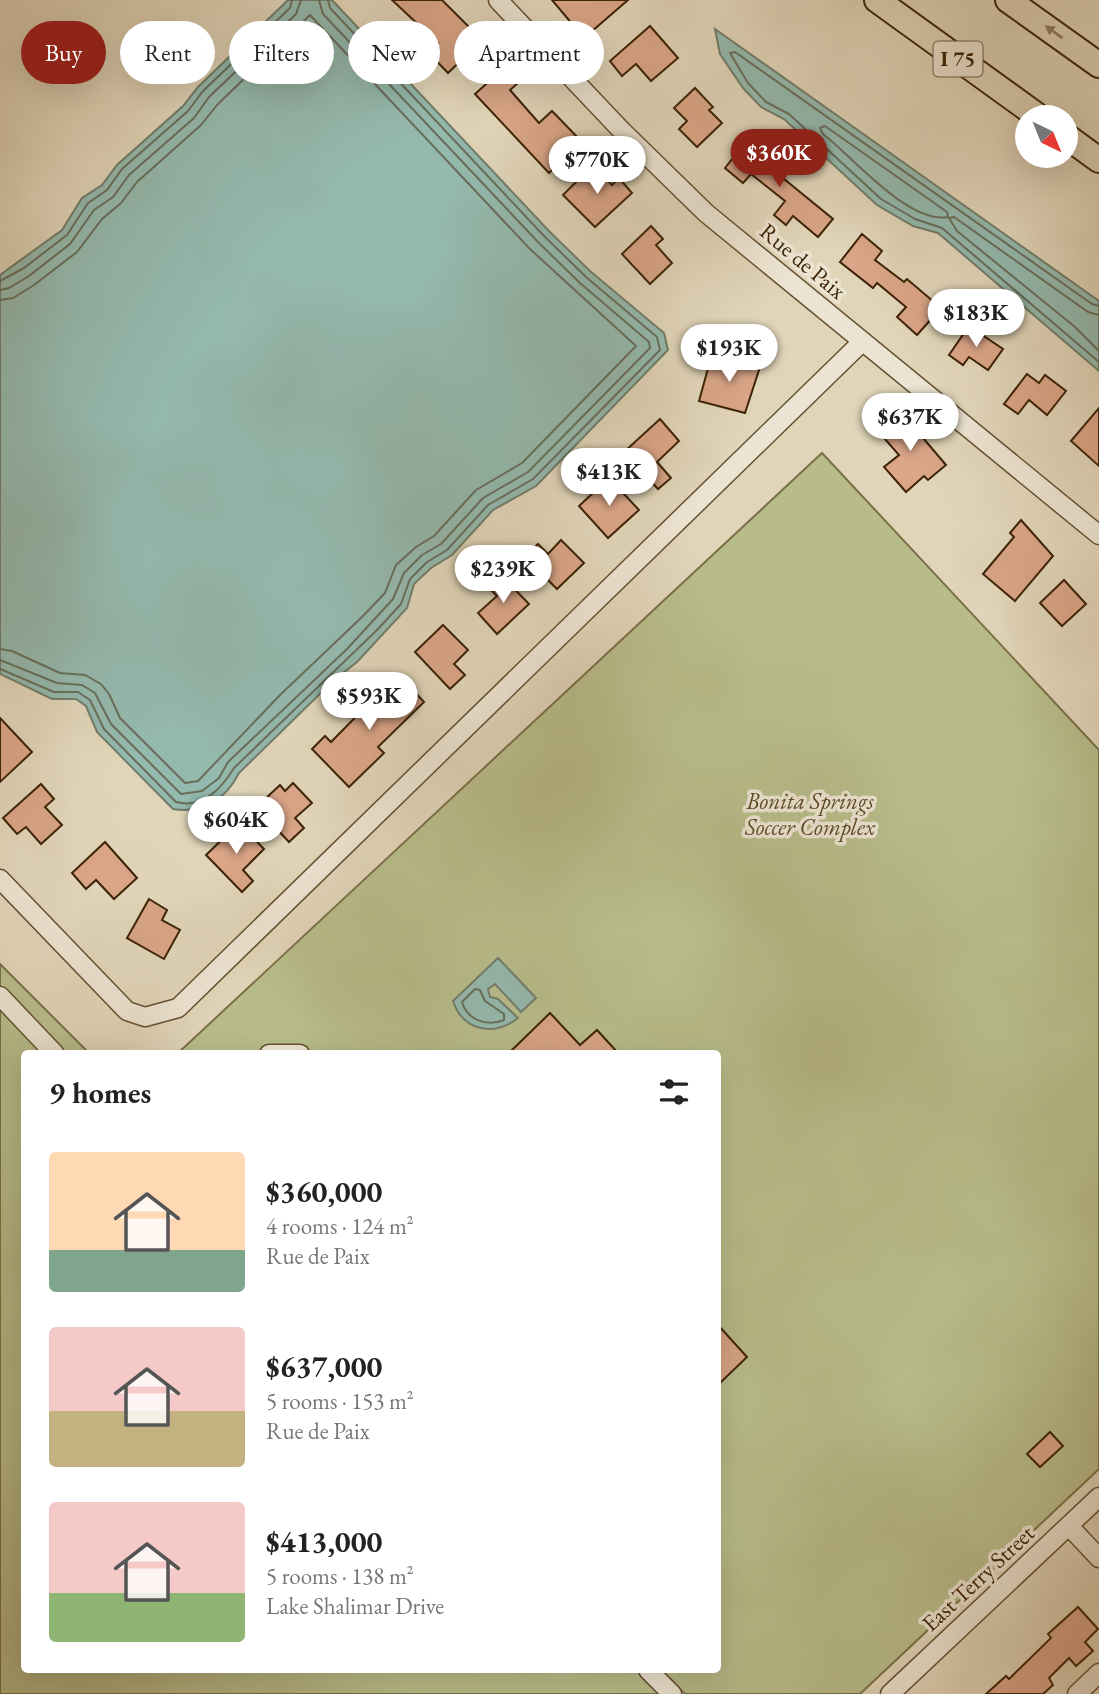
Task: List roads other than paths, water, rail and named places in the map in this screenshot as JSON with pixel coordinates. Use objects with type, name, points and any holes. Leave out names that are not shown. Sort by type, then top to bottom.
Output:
[{"type":"highway","name":"I 75","points":[[877,0],[1023,105]]},
{"type":"highway","points":[[1008,0],[1099,65]]},
{"type":"highway","points":[[1078,145],[1099,160]]},
{"type":"street","name":"Rue de Paix","points":[[498,0],[621,130],[706,213],[1099,535]]},
{"type":"street","points":[[0,879],[127,1011],[145,1017],[178,1007],[862,342]]},
{"type":"street","points":[[0,996],[51,1050]]},
{"type":"street","name":"East Terry Street","points":[[890,1694],[1099,1497]]},
{"type":"street","points":[[1069,1525],[1099,1558]]},
{"type":"street","points":[[651,1673],[672,1694]]},
{"type":"street","points":[[1077,1694],[1099,1673]]},
{"type":"water","points":[[288,0],[332,0],[352,21],[348,21],[348,84],[411,84],[549,231],[590,271],[664,333],[668,350],[536,486],[493,510],[452,555],[431,568],[414,584],[407,608],[357,662],[333,681],[239,773],[220,797],[204,807],[173,809],[97,732],[86,706],[76,699],[52,699],[0,674],[0,275],[62,230],[82,198],[102,185],[117,165],[183,106],[201,84],[215,84],[215,71],[229,57],[229,84],[334,84],[334,21],[266,21]]},
{"type":"water","points":[[715,29],[1099,301],[1099,371],[938,233],[913,226],[877,205],[784,119],[761,107],[743,88],[720,54]]},
{"type":"water","points":[[498,958],[536,998],[521,1012],[495,984],[488,989],[490,997],[498,999],[518,1018],[499,1028],[480,1028],[464,1019],[453,1001]]},
{"type":"park label","name":"Bonita Springs Soccer Complex","points":[[810,814]]}]
